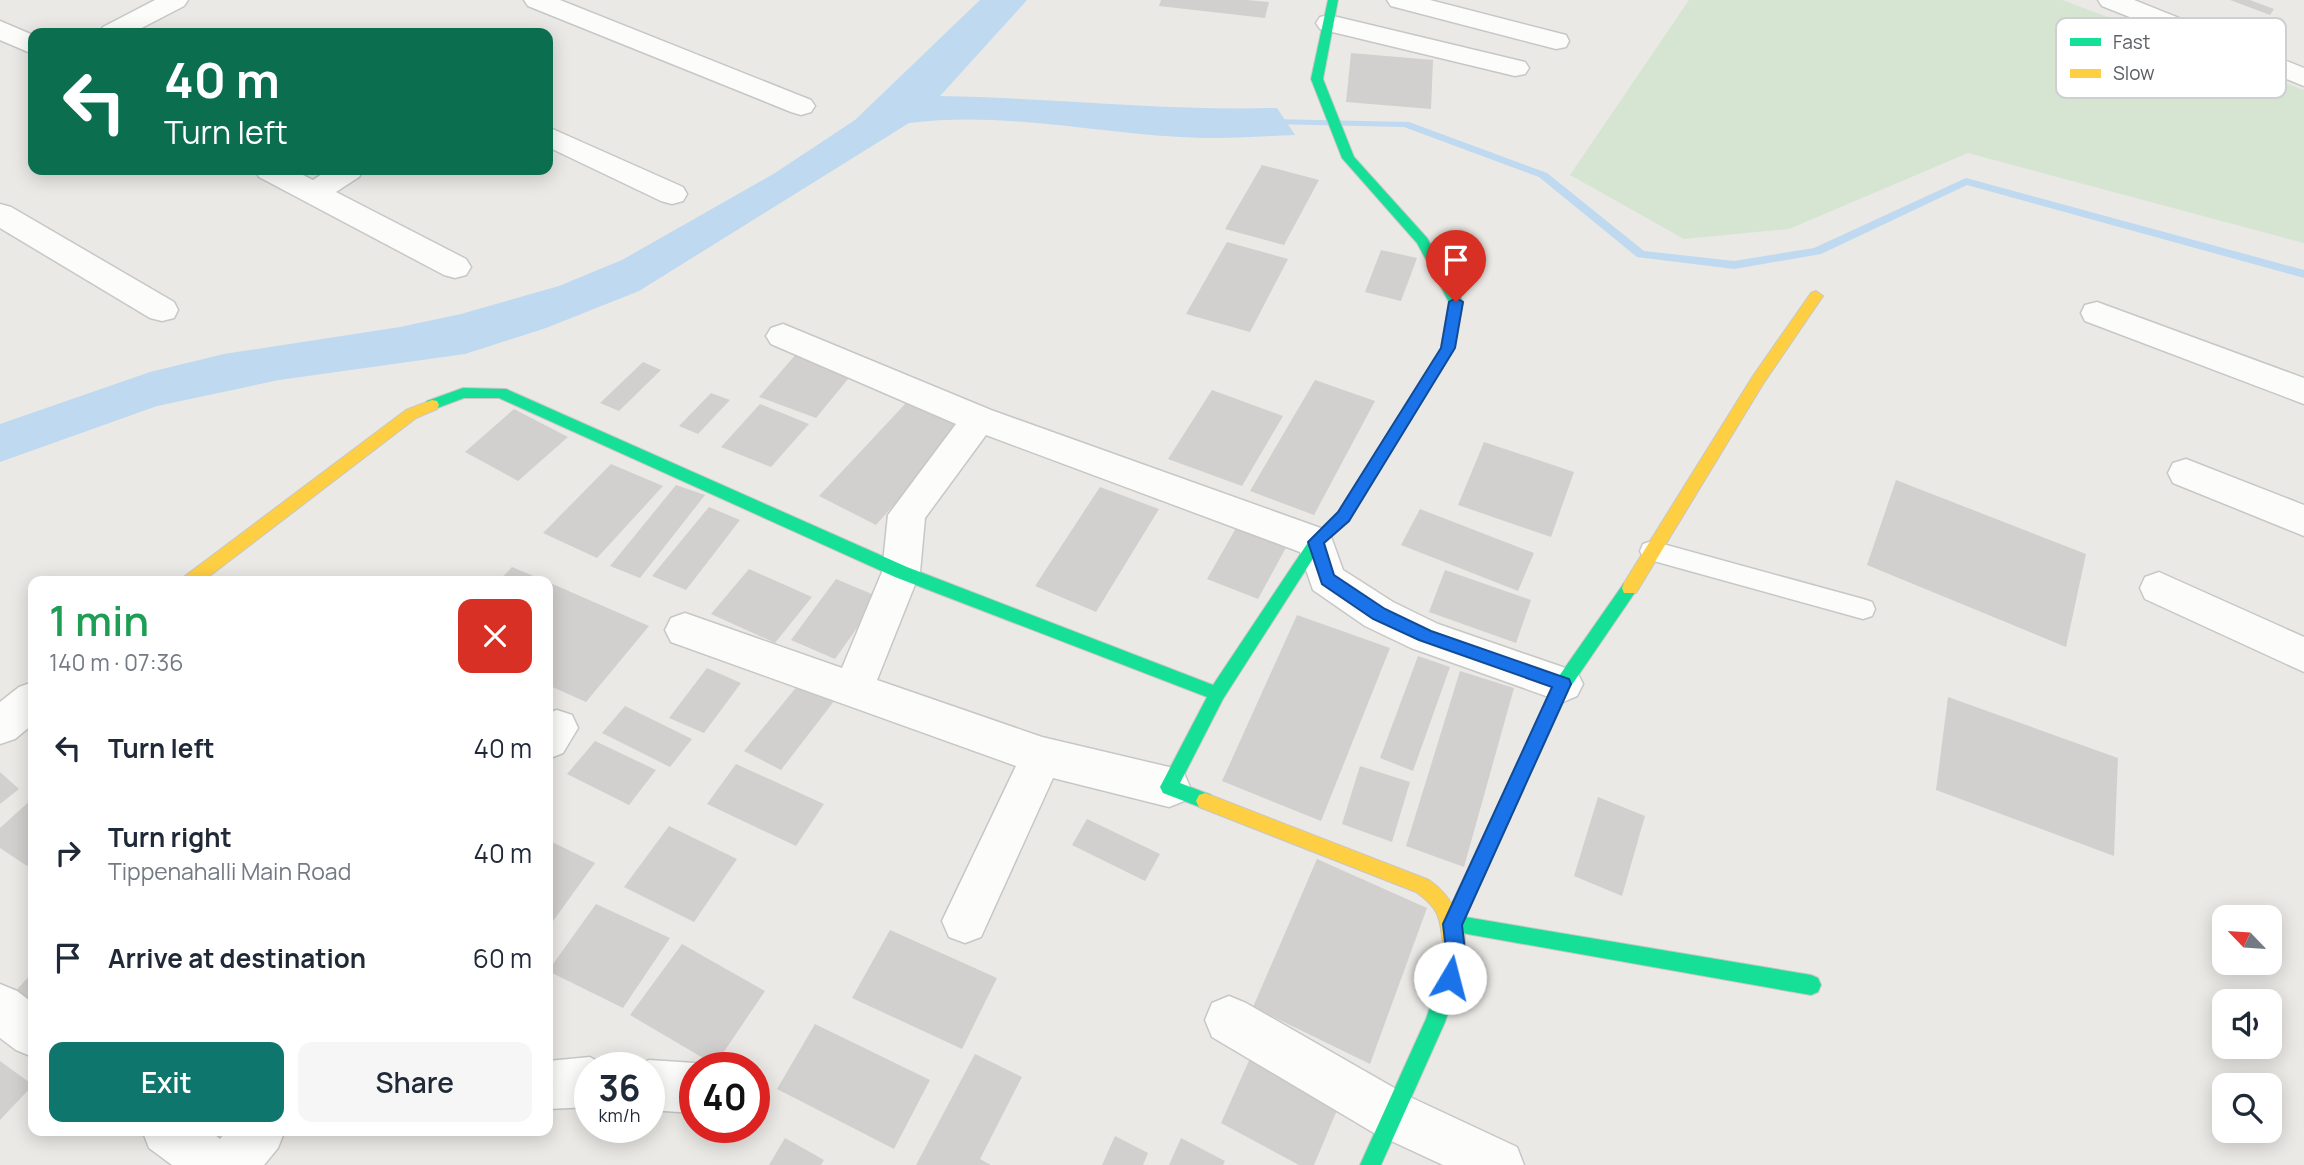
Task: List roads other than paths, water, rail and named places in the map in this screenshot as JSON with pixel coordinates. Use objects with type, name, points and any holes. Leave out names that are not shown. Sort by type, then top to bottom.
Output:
[{"type":"street","points":[[122,28],[175,0]]},
{"type":"street","points":[[537,0],[580,7],[801,106]]},
{"type":"street","points":[[1400,0],[1556,41]]},
{"type":"street","points":[[2110,0],[2155,18]]},
{"type":"street","points":[[551,28],[580,7]]},
{"type":"street","points":[[1169,787],[1217,694],[1316,542],[1343,517],[1448,348],[1456,302],[1422,241],[1348,158],[1317,79],[1331,12],[1515,68]]},
{"type":"street","points":[[0,29],[28,43]]},
{"type":"street","points":[[2286,71],[2304,78]]},
{"type":"street","points":[[553,138],[672,194]]},
{"type":"street","points":[[280,175],[455,267]]},
{"type":"street","points":[[314,193],[341,175]]},
{"type":"street","points":[[0,214],[162,310]]},
{"type":"street","points":[[1452,924],[1563,684],[1618,608],[1758,380],[1816,296]]},
{"type":"street","points":[[2097,313],[2304,391]]},
{"type":"street","points":[[783,336],[979,419],[1316,542]]},
{"type":"street","points":[[198,576],[411,414],[463,393],[501,393],[901,572],[1217,694]]},
{"type":"street","points":[[855,688],[901,572],[907,515],[979,419]]},
{"type":"street","points":[[2186,473],[2304,521]]},
{"type":"street","points":[[1316,542],[1327,579],[1379,614],[1425,635],[1563,684]]},
{"type":"street","points":[[2159,588],[2304,655]]},
{"type":"street","points":[[685,630],[1042,756],[1169,787],[1422,886],[1439,896],[1452,924],[1457,959],[1435,1023],[1370,1165]]},
{"type":"street","points":[[0,726],[28,705]]},
{"type":"street","points":[[965,921],[1042,756]]},
{"type":"street","points":[[1452,924],[1811,985]]},
{"type":"street","points":[[0,1008],[28,1029]]},
{"type":"street","points":[[1229,1020],[1392,1115],[1499,1165]]},
{"type":"street","points":[[553,1085],[574,1083]]},
{"type":"street","points":[[174,1136],[214,1165]]},
{"type":"street","points":[[232,1165],[255,1136]]},
{"type":"lane","points":[[1652,551],[1863,609]]},
{"type":"water","points":[[980,0],[1027,0],[940,96],[1192,108],[1277,108],[1295,135],[1204,138],[983,120],[909,123],[639,291],[546,328],[465,354],[279,380],[157,406],[0,462],[0,424],[150,372],[224,354],[400,327],[461,314],[559,286],[622,260],[775,173],[855,120]]},
{"type":"waterway","points":[[1270,122],[1405,124],[1543,175],[1641,254],[1734,265],[1817,251],[1966,181],[2304,274]]}]
